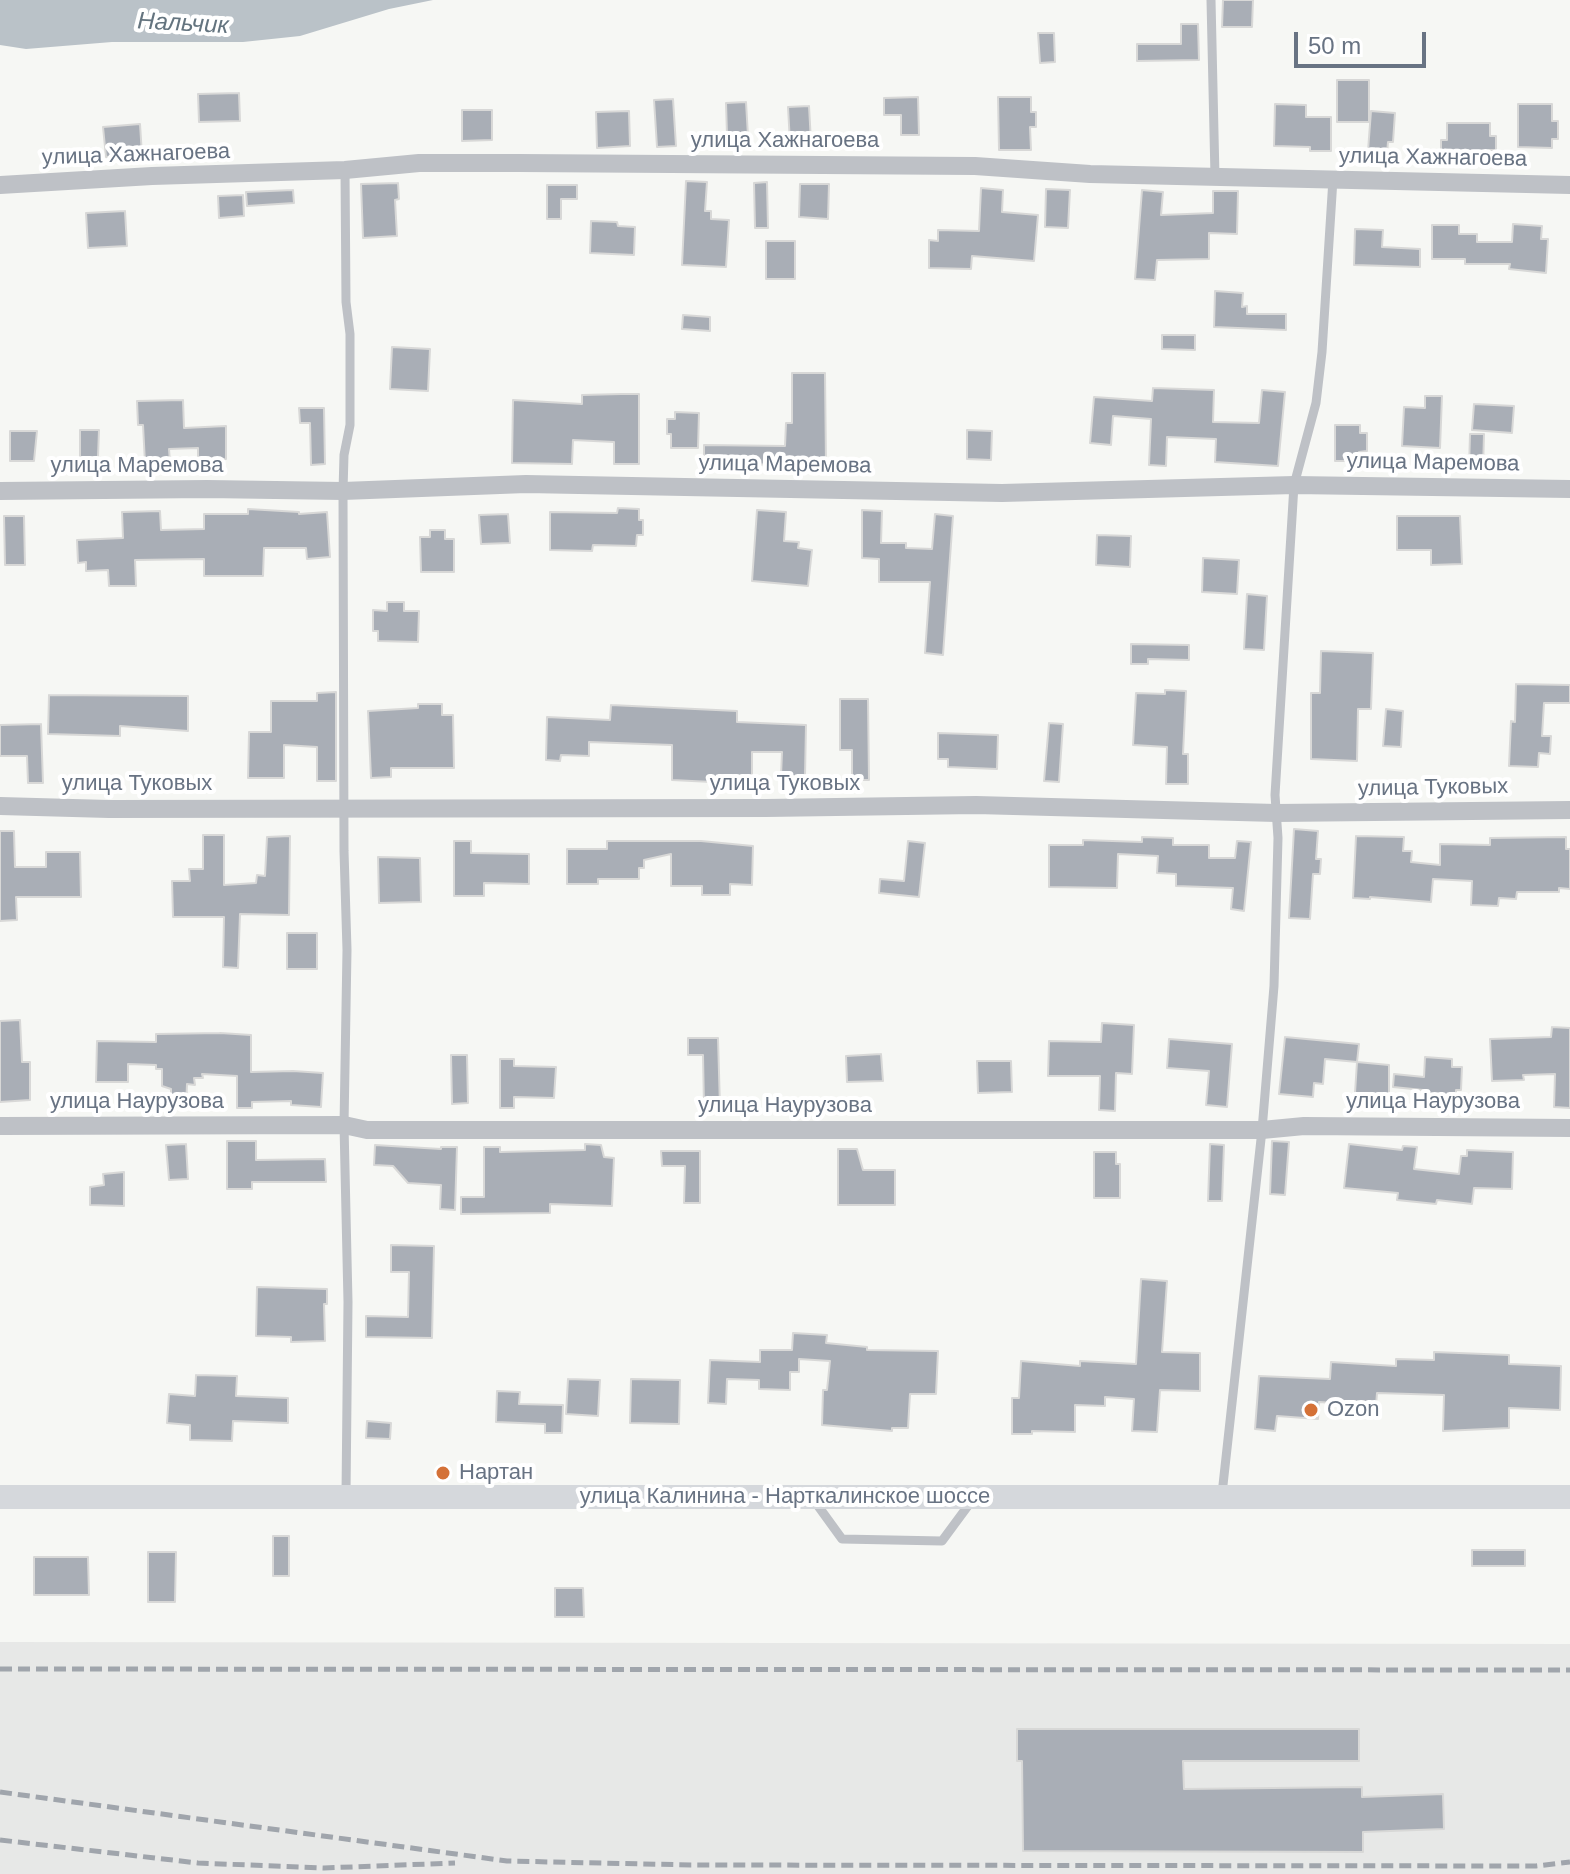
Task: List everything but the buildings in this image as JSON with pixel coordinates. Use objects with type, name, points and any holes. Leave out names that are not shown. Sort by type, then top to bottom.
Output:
[{"type":"main road","name":"улица Калинина - Нарткалинское шоссе","points":[[0,1497],[1570,1497]]},
{"type":"street","name":"улица Хажнагоева","points":[[0,185],[345,170],[419,163],[975,166],[1090,174],[1570,185]]},
{"type":"street","name":"улица Маремова","points":[[0,491],[343,491],[526,484],[1002,493],[1294,485],[1570,489]]},
{"type":"street","name":"улица Туковых","points":[[0,806],[109,809],[976,805],[1276,813],[1570,810]]},
{"type":"street","name":"улица Наурузова","points":[[0,1126],[344,1125],[367,1130],[1262,1130],[1304,1126],[1570,1128]]},
{"type":"lane","points":[[1211,0],[1215,177]]},
{"type":"lane","points":[[345,170],[346,302],[350,334],[350,425],[344,455],[343,491],[347,950],[344,1125],[348,1302],[346,1497]]},
{"type":"lane","points":[[1222,1498],[1262,1130],[1274,986],[1278,838],[1275,795],[1294,485],[1316,403],[1321,365],[1333,179]]},
{"type":"lane","points":[[811,1497],[842,1539],[942,1541],[975,1496]]},
{"type":"shaded area","points":[[0,1642],[1570,1644],[1570,1874],[0,1874]]},
{"type":"water","name":"Нальчик","points":[[0,0],[433,0],[389,9],[300,36],[243,42],[112,42],[26,49],[0,45]]},
{"type":"railway","points":[[0,1669],[1570,1670]]},
{"type":"railway","points":[[0,1792],[507,1861],[691,1865],[1536,1866],[1570,1862]]},
{"type":"railway","points":[[0,1840],[198,1863],[324,1868],[455,1863]]},
{"type":"place","name":"Ozon","points":[[1311,1410]]},
{"type":"place","name":"Нартан","points":[[443,1473]]}]
